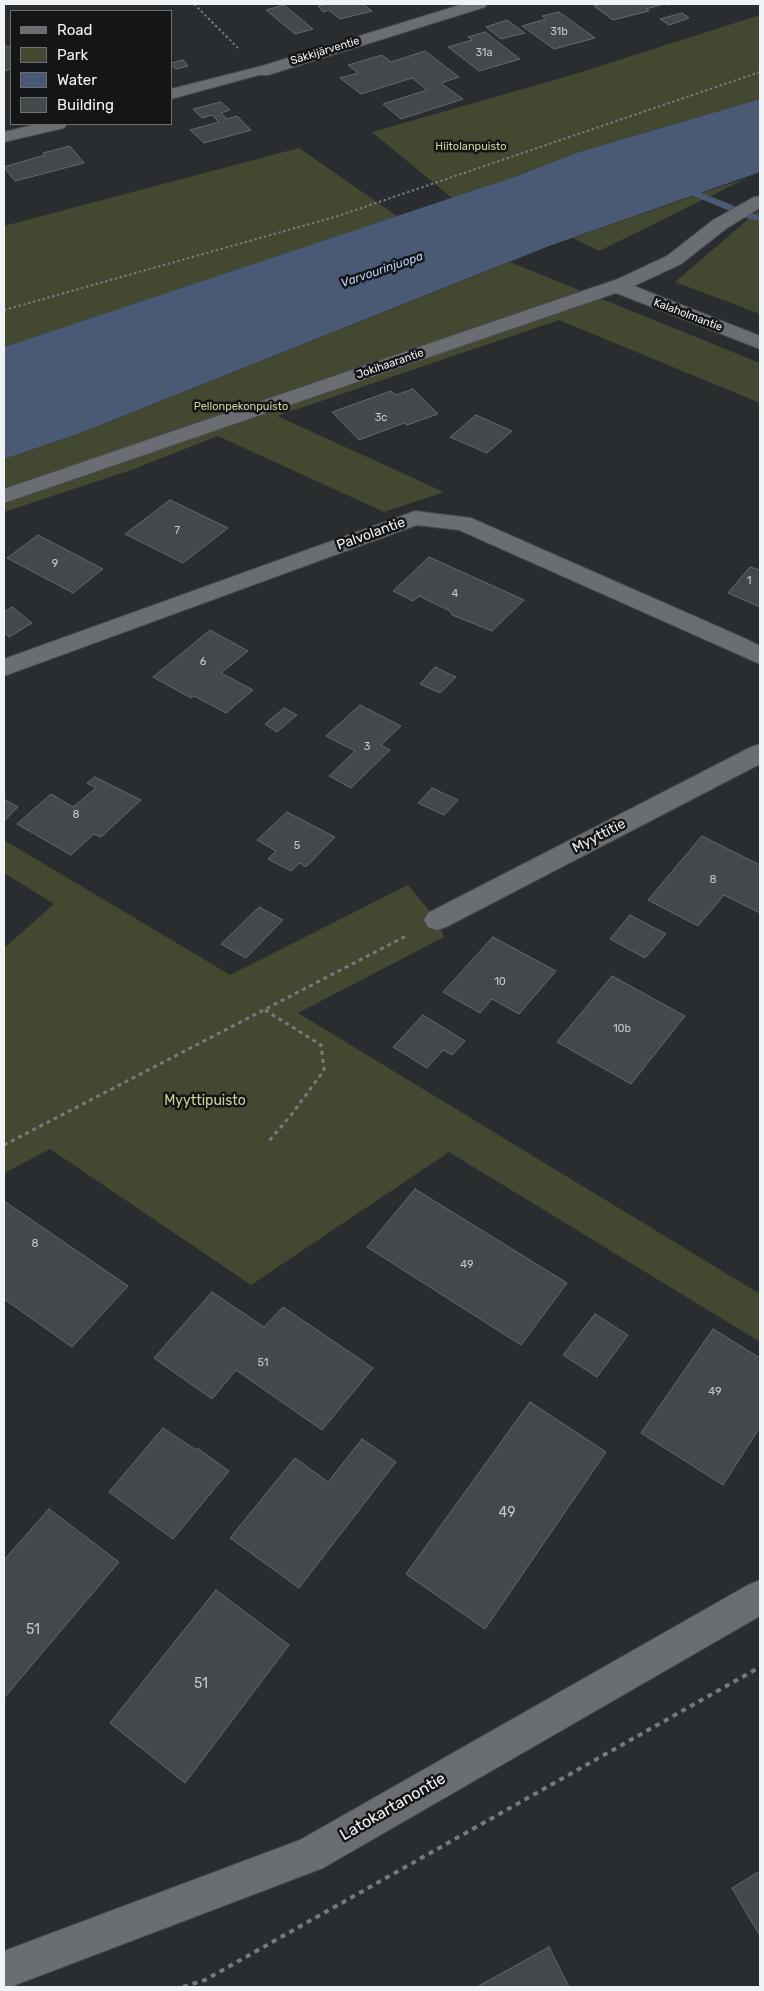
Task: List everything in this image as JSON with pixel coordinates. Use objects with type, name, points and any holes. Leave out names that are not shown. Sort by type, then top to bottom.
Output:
[{"type":"street","name":"Säkkijärventie","points":[[172,94],[259,70],[262,71],[478,4]]},
{"type":"street","points":[[4,137],[54,125]]},
{"type":"street","name":"Jokihaarantie","points":[[4,496],[616,286],[674,260],[720,224],[754,204]]},
{"type":"street","name":"Kalaholmantie","points":[[616,286],[760,343]]},
{"type":"street","name":"Palvolantie","points":[[4,668],[415,518],[463,523],[760,656]]},
{"type":"street","name":"Myyttitie","points":[[437,920],[760,753]]},
{"type":"street","name":"Latokartanontie","points":[[4,1970],[310,1855],[760,1597]]},
{"type":"path","points":[[194,4],[262,71]]},
{"type":"path","points":[[4,310],[338,216],[760,72]]},
{"type":"path","points":[[4,1145],[437,920]]},
{"type":"path","points":[[264,1010],[321,1045],[324,1070],[292,1114],[269,1141]]},
{"type":"path","points":[[183,1987],[205,1980],[760,1667]]},
{"type":"green space","name":"Hiitolanpuisto","points":[[760,15],[760,99],[579,152],[452,198],[372,132],[575,74]]},
{"type":"green space","points":[[299,148],[397,216],[4,347],[4,226]]},
{"type":"green space","points":[[747,178],[599,251],[573,238],[705,192]]},
{"type":"green space","points":[[760,209],[760,314],[675,282]]},
{"type":"green space","name":"Pellonpekonpuisto","points":[[510,262],[760,363],[760,403],[559,320],[277,416],[444,492],[384,512],[218,436],[134,469],[4,512],[4,459],[78,434]]},
{"type":"green space","name":"Myyttipuisto","points":[[4,840],[230,975],[408,885],[437,920],[444,937],[298,1013],[760,1294],[760,1342],[449,1152],[251,1285],[50,1149],[4,1173],[4,948],[54,904],[4,873]]},
{"type":"water","name":"Varvourinjuopa","points":[[760,99],[760,172],[549,246],[78,434],[4,459],[4,347],[517,176],[579,152]]},
{"type":"building","points":[[328,4],[363,4],[372,11],[340,19],[329,10],[323,12],[318,6]]},
{"type":"building","points":[[603,4],[664,4],[646,9],[649,11],[613,20],[594,6]]},
{"type":"building","points":[[284,5],[313,29],[295,34],[266,10]]},
{"type":"building","points":[[559,12],[595,38],[554,49],[522,26],[546,19],[542,16]]},
{"type":"building","points":[[682,13],[689,18],[669,25],[660,19]]},
{"type":"building","points":[[507,20],[525,33],[501,39],[486,27]]},
{"type":"building","points":[[485,32],[520,59],[479,71],[448,47],[472,40],[468,37]]},
{"type":"building","points":[[4,44],[7,47],[10,46],[10,69],[4,71]]},
{"type":"building","points":[[425,51],[459,77],[441,83],[463,99],[401,119],[383,104],[427,90],[412,78],[361,94],[340,78],[358,73],[348,65],[382,55],[391,62]]},
{"type":"building","points":[[183,60],[188,66],[176,69],[172,66],[172,63]]},
{"type":"building","points":[[221,102],[230,110],[221,113],[227,119],[237,116],[251,130],[204,143],[190,130],[219,122],[212,115],[202,118],[193,109]]},
{"type":"building","points":[[70,146],[84,163],[15,181],[4,167],[45,155],[43,153]]},
{"type":"building","points":[[413,389],[438,414],[407,425],[404,423],[359,440],[332,412],[391,391],[396,395]]},
{"type":"building","points":[[476,415],[512,431],[487,453],[450,437]]},
{"type":"building","points":[[170,500],[228,528],[183,563],[125,534]]},
{"type":"building","points":[[38,535],[103,569],[73,593],[7,558]]},
{"type":"building","points":[[429,557],[524,600],[492,631],[452,615],[450,611],[419,596],[413,601],[393,591]]},
{"type":"building","points":[[750,567],[760,570],[760,607],[728,593]]},
{"type":"building","points":[[12,607],[32,623],[9,637],[4,632],[4,612]]},
{"type":"building","points":[[210,630],[248,651],[221,673],[253,690],[226,713],[194,696],[191,698],[153,677]]},
{"type":"building","points":[[435,667],[456,677],[440,693],[420,684]]},
{"type":"building","points":[[360,705],[401,726],[381,745],[390,750],[351,788],[329,776],[355,751],[326,736]]},
{"type":"building","points":[[284,708],[297,715],[277,732],[265,724]]},
{"type":"building","points":[[95,777],[141,800],[101,837],[94,834],[71,855],[17,824],[51,794],[73,807],[96,788],[87,783]]},
{"type":"building","points":[[432,788],[458,800],[444,815],[418,803]]},
{"type":"building","points":[[4,799],[18,807],[4,821]]},
{"type":"building","points":[[287,812],[335,837],[306,867],[300,863],[291,871],[268,859],[276,851],[257,840]]},
{"type":"building","points":[[702,836],[760,865],[760,913],[724,895],[698,926],[648,900]]},
{"type":"building","points":[[259,907],[283,920],[246,958],[221,944]]},
{"type":"building","points":[[630,915],[666,934],[645,958],[610,939]]},
{"type":"building","points":[[493,937],[556,971],[519,1014],[492,999],[480,1013],[443,992]]},
{"type":"building","points":[[612,976],[685,1016],[631,1084],[557,1042]]},
{"type":"building","points":[[423,1015],[465,1041],[452,1055],[443,1050],[427,1068],[393,1047]]},
{"type":"building","points":[[415,1189],[567,1283],[521,1345],[367,1247]]},
{"type":"building","points":[[4,1201],[128,1286],[72,1347],[4,1299]]},
{"type":"building","points":[[212,1292],[264,1327],[283,1307],[373,1368],[322,1430],[236,1370],[212,1399],[154,1358]]},
{"type":"building","points":[[595,1314],[628,1335],[597,1377],[563,1355]]},
{"type":"building","points":[[713,1329],[760,1358],[760,1427],[723,1485],[641,1433]]},
{"type":"building","points":[[530,1402],[606,1452],[485,1629],[406,1574]]},
{"type":"building","points":[[163,1428],[196,1450],[197,1448],[229,1471],[173,1539],[109,1492]]},
{"type":"building","points":[[362,1439],[396,1462],[299,1588],[230,1538],[295,1458],[328,1482]]},
{"type":"building","points":[[49,1509],[119,1562],[4,1698],[4,1560]]},
{"type":"building","points":[[216,1590],[289,1645],[185,1783],[110,1723]]},
{"type":"building","points":[[760,1871],[760,1936],[732,1888]]},
{"type":"building","points":[[549,1947],[569,1987],[477,1987]]},
{"type":"waterway","points":[[680,187],[752,217],[760,218]]}]
